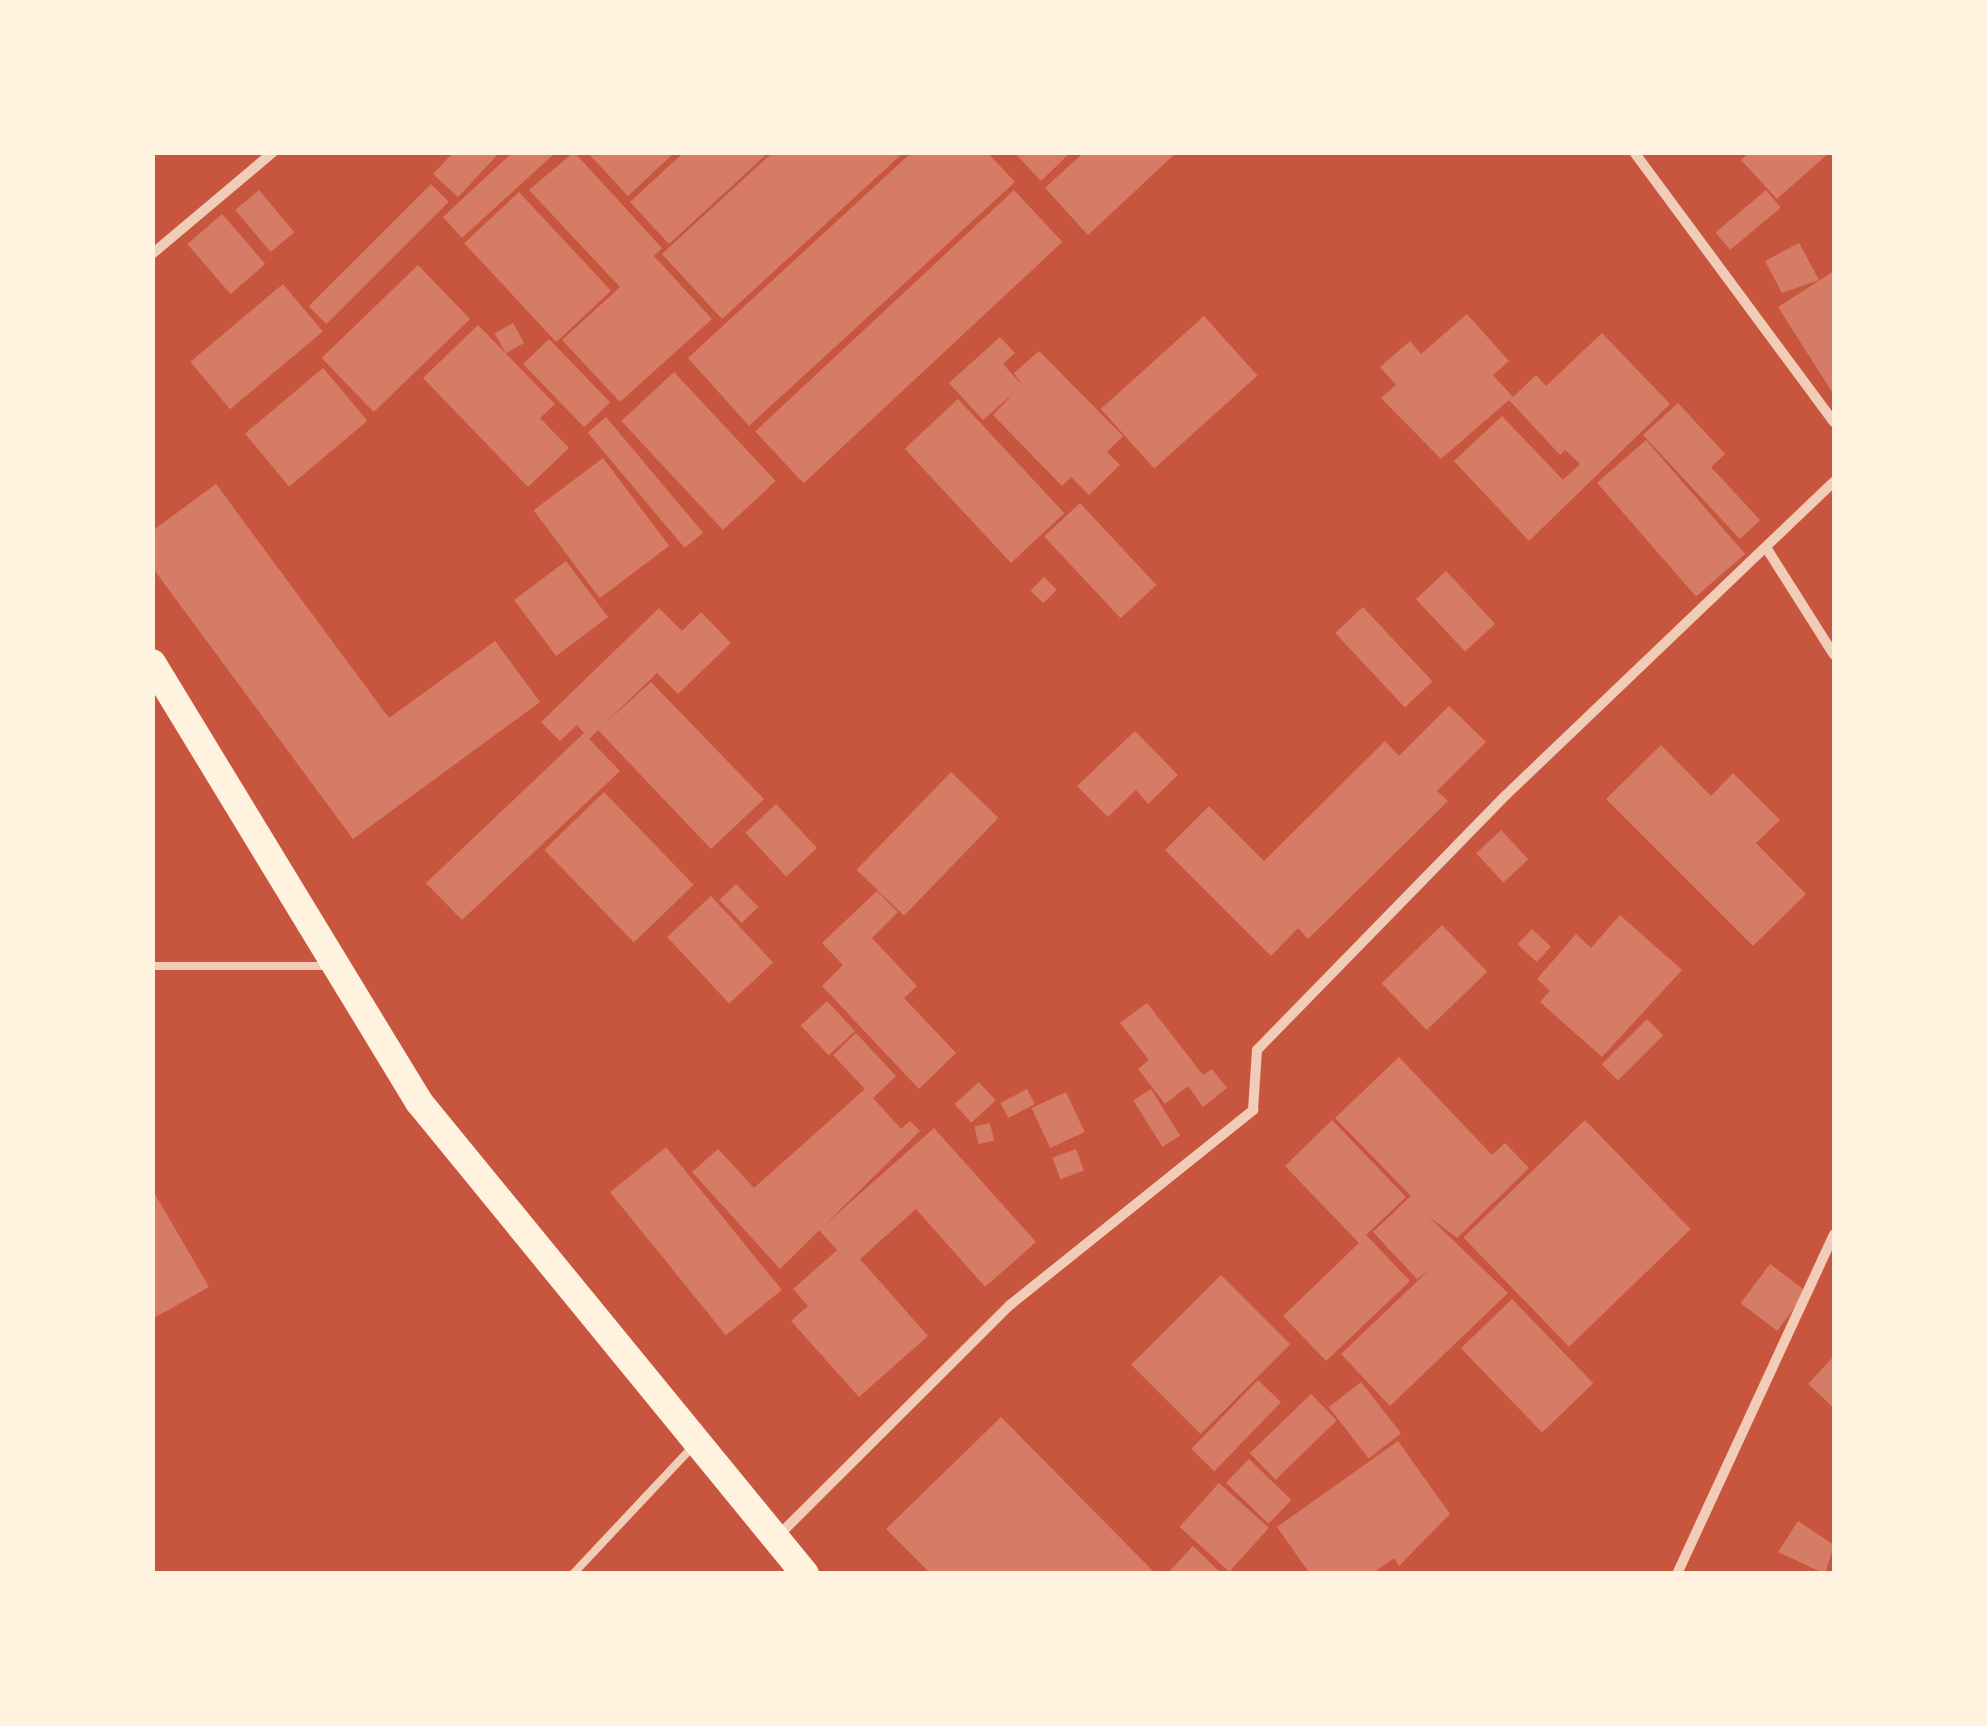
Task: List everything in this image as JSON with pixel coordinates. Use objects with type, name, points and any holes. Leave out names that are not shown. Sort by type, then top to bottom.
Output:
[{"type":"highway","points":[[152,663],[330,966],[419,1102],[693,1446],[773,1542],[805,1574]]},
{"type":"street","points":[[152,254],[272,152]]},
{"type":"street","points":[[1634,152],[1834,422]]},
{"type":"street","points":[[773,1542],[1010,1305],[1253,1110],[1256,1050],[1506,795],[1834,482]]},
{"type":"street","points":[[1767,549],[1834,655]]},
{"type":"street","points":[[1677,1574],[1834,1234]]},
{"type":"lane","points":[[152,966],[330,966]]},
{"type":"lane","points":[[573,1574],[693,1446]]},
{"type":"building","points":[[454,152],[500,152],[458,197],[433,174]]},
{"type":"building","points":[[513,152],[556,152],[462,238],[443,217]]},
{"type":"building","points":[[574,152],[662,248],[654,256],[712,319],[620,402],[562,340],[620,287],[529,190]]},
{"type":"building","points":[[587,152],[675,152],[628,196]]},
{"type":"building","points":[[684,152],[769,152],[669,244],[630,202]]},
{"type":"building","points":[[773,152],[904,152],[722,319],[662,254]]},
{"type":"building","points":[[912,152],[987,152],[1015,182],[749,426],[688,358]]},
{"type":"building","points":[[1014,152],[1071,152],[1041,181]]},
{"type":"building","points":[[1084,152],[1177,152],[1088,235],[1045,188]]},
{"type":"building","points":[[1750,152],[1830,152],[1777,199],[1741,160]]},
{"type":"building","points":[[431,184],[449,202],[326,324],[309,306]]},
{"type":"building","points":[[259,190],[294,232],[271,252],[235,210]]},
{"type":"building","points":[[1014,190],[1062,242],[804,483],[755,431]]},
{"type":"building","points":[[1766,190],[1781,208],[1730,250],[1715,232]]},
{"type":"building","points":[[519,192],[611,291],[556,342],[464,243]]},
{"type":"building","points":[[222,214],[265,264],[231,294],[187,244]]},
{"type":"building","points":[[1799,243],[1819,280],[1782,293],[1765,261]]},
{"type":"building","points":[[418,265],[470,319],[374,412],[322,358]]},
{"type":"building","points":[[1834,271],[1834,395],[1778,307]]},
{"type":"building","points":[[283,284],[323,331],[230,409],[190,362]]},
{"type":"building","points":[[1467,314],[1509,361],[1493,375],[1513,397],[1536,375],[1546,386],[1602,333],[1670,404],[1529,541],[1454,461],[1502,416],[1563,480],[1580,464],[1565,450],[1560,455],[1509,400],[1441,459],[1381,398],[1396,385],[1380,367],[1410,341],[1421,354]]},
{"type":"building","points":[[1204,316],[1258,375],[1154,468],[1101,409]]},
{"type":"building","points":[[513,323],[524,343],[506,353],[495,333]]},
{"type":"building","points":[[478,325],[555,404],[540,418],[569,448],[528,487],[423,378]]},
{"type":"building","points":[[1000,337],[1015,353],[1003,364],[1023,386],[1014,373],[1039,351],[1123,436],[1107,452],[1120,465],[1089,495],[1071,477],[1062,486],[993,415],[1015,392],[983,420],[949,383]]},
{"type":"building","points":[[549,339],[610,402],[584,427],[523,364]]},
{"type":"building","points":[[323,368],[367,421],[289,486],[245,434]]},
{"type":"building","points":[[674,372],[776,481],[723,530],[621,421]]},
{"type":"building","points":[[958,399],[1064,513],[1011,563],[905,449]]},
{"type":"building","points":[[1678,403],[1725,454],[1711,467],[1760,520],[1740,539],[1643,435]]},
{"type":"building","points":[[606,417],[703,533],[685,548],[588,432]]},
{"type":"building","points":[[1646,440],[1745,554],[1696,597],[1597,483]]},
{"type":"building","points":[[603,458],[669,546],[600,598],[534,510]]},
{"type":"building","points":[[216,484],[389,718],[495,641],[540,702],[353,839],[152,567],[152,531]]},
{"type":"building","points":[[1080,503],[1156,585],[1121,618],[1044,536]]},
{"type":"building","points":[[566,561],[608,617],[556,656],[514,600]]},
{"type":"building","points":[[1446,571],[1495,624],[1465,652],[1416,599]]},
{"type":"building","points":[[1044,577],[1057,590],[1043,603],[1031,590]]},
{"type":"building","points":[[1363,607],[1433,682],[1405,708],[1335,633]]},
{"type":"building","points":[[659,608],[682,631],[701,612],[731,643],[678,694],[657,673],[601,727],[651,682],[764,799],[711,849],[598,730],[589,739],[620,771],[462,920],[426,883],[584,733],[577,725],[560,741],[541,722]]},
{"type":"building","points":[[1449,706],[1486,742],[1437,791],[1448,801],[1308,939],[1298,928],[1271,956],[1165,850],[1209,806],[1264,861],[1385,741],[1399,756]]},
{"type":"building","points":[[1135,731],[1178,775],[1148,804],[1136,790],[1108,817],[1077,786]]},
{"type":"building","points":[[1661,745],[1711,796],[1733,773],[1780,820],[1756,843],[1806,894],[1753,946],[1606,799]]},
{"type":"building","points":[[951,772],[998,818],[904,916],[857,870]]},
{"type":"building","points":[[604,792],[694,885],[634,942],[544,850]]},
{"type":"building","points":[[776,804],[817,848],[786,877],[745,833]]},
{"type":"building","points":[[1501,830],[1528,859],[1503,882],[1476,853]]},
{"type":"building","points":[[736,884],[758,907],[742,923],[719,900]]},
{"type":"building","points":[[877,891],[898,912],[872,938],[917,986],[904,998],[956,1053],[919,1089],[822,986],[843,965],[822,943]]},
{"type":"building","points":[[711,896],[773,963],[729,1003],[667,937]]},
{"type":"building","points":[[1620,915],[1682,970],[1602,1057],[1540,1002],[1550,991],[1537,979],[1576,934],[1591,948]]},
{"type":"building","points":[[1442,925],[1487,972],[1427,1030],[1382,983]]},
{"type":"building","points":[[1532,929],[1551,947],[1537,962],[1518,944]]},
{"type":"building","points":[[827,1001],[855,1031],[829,1056],[801,1026]]},
{"type":"building","points":[[1147,1003],[1203,1075],[1212,1069],[1227,1088],[1203,1107],[1188,1086],[1165,1104],[1138,1069],[1149,1060],[1120,1023]]},
{"type":"building","points":[[1647,1019],[1663,1035],[1618,1081],[1602,1064]]},
{"type":"building","points":[[856,1033],[896,1076],[873,1098],[901,1129],[910,1121],[920,1131],[780,1269],[692,1172],[718,1149],[754,1188],[865,1089],[833,1055]]},
{"type":"building","points":[[1399,1057],[1492,1155],[1505,1143],[1529,1168],[1457,1238],[1428,1216],[1508,1293],[1390,1406],[1341,1354],[1428,1271],[1417,1279],[1373,1232],[1411,1196],[1335,1118]]},
{"type":"building","points":[[979,1082],[996,1101],[971,1123],[954,1104]]},
{"type":"building","points":[[1027,1089],[1035,1104],[1008,1118],[1001,1103]]},
{"type":"building","points":[[1151,1089],[1180,1136],[1162,1147],[1133,1100]]},
{"type":"building","points":[[1066,1092],[1085,1132],[1050,1148],[1032,1108]]},
{"type":"building","points":[[1332,1120],[1406,1197],[1366,1235],[1410,1281],[1326,1361],[1283,1316],[1359,1243],[1285,1166]]},
{"type":"building","points":[[1585,1120],[1691,1229],[1569,1347],[1463,1237]]},
{"type":"building","points":[[990,1123],[994,1141],[978,1144],[974,1127]]},
{"type":"building","points":[[934,1128],[1036,1242],[985,1287],[916,1209],[860,1259],[928,1336],[859,1397],[791,1321],[808,1306],[793,1289],[837,1250],[819,1230]]},
{"type":"building","points":[[666,1147],[782,1290],[726,1335],[610,1192]]},
{"type":"building","points":[[1076,1149],[1084,1171],[1060,1179],[1053,1158]]},
{"type":"building","points":[[152,1189],[209,1287],[152,1319]]},
{"type":"building","points":[[1770,1264],[1807,1292],[1777,1331],[1741,1303]]},
{"type":"building","points":[[1221,1275],[1290,1344],[1200,1434],[1131,1365]]},
{"type":"building","points":[[1512,1299],[1593,1383],[1542,1432],[1461,1348]]},
{"type":"building","points":[[1834,1356],[1834,1408],[1808,1384]]},
{"type":"building","points":[[1258,1380],[1281,1402],[1214,1471],[1191,1449]]},
{"type":"building","points":[[1361,1382],[1401,1433],[1369,1458],[1329,1407]]},
{"type":"building","points":[[1311,1394],[1337,1421],[1276,1480],[1250,1453]]},
{"type":"building","points":[[1001,1417],[1153,1571],[1150,1574],[931,1574],[886,1529]]},
{"type":"building","points":[[1398,1441],[1450,1514],[1399,1566],[1394,1558],[1372,1574],[1310,1574],[1277,1527]]},
{"type":"building","points":[[1249,1459],[1291,1500],[1269,1524],[1226,1483]]},
{"type":"building","points":[[1219,1483],[1269,1528],[1229,1572],[1180,1527]]},
{"type":"building","points":[[1798,1521],[1834,1545],[1825,1574],[1778,1552]]},
{"type":"building","points":[[1193,1546],[1222,1574],[1167,1574]]}]
